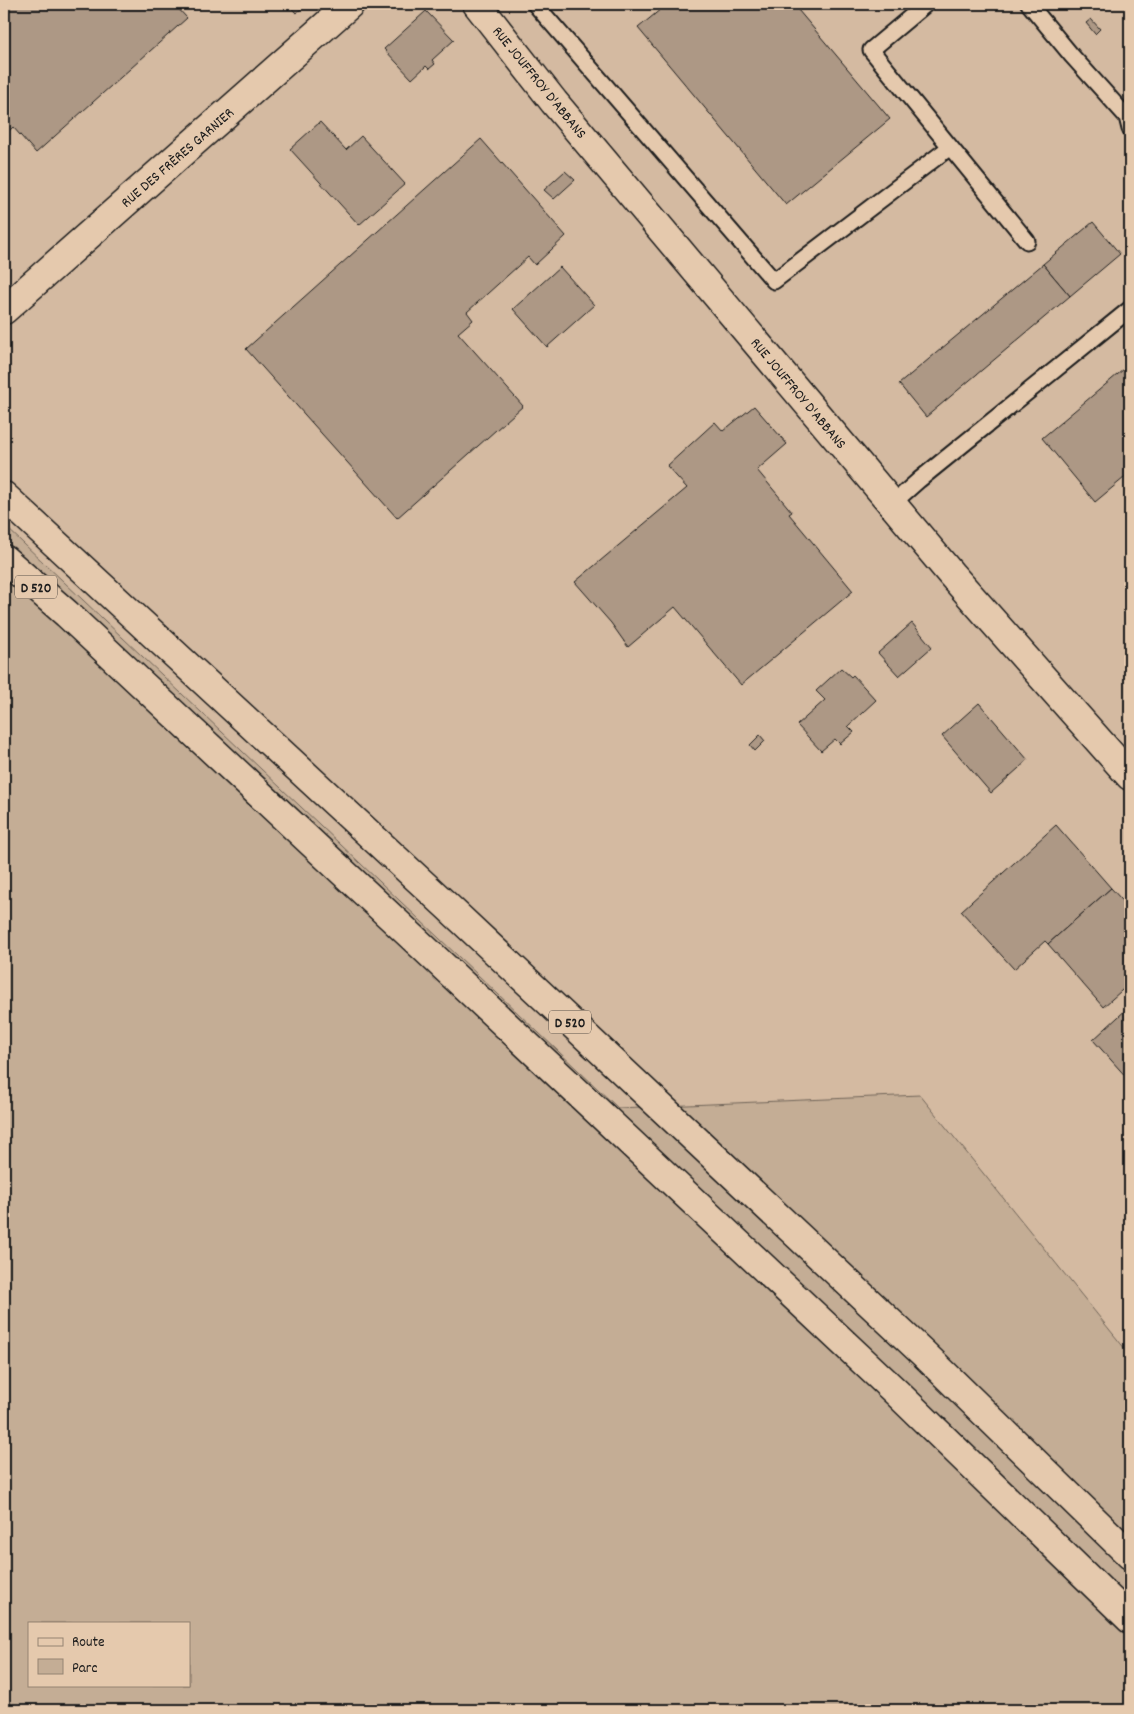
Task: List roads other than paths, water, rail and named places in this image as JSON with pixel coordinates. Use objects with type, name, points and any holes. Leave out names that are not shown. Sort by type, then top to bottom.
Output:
[{"type":"main road","name":"RUE DES FRÈRES GARNIER","points":[[4,310],[350,4]]},
{"type":"main road","name":"RUE JOUFFROY D'ABBANS","points":[[476,4],[554,102],[951,574],[1130,776]]},
{"type":"main road","name":"D 520","points":[[4,496],[448,907],[924,1354],[1130,1555]]},
{"type":"main road","name":"D 520","points":[[4,559],[67,614],[424,948],[896,1393],[1130,1619]]},
{"type":"lane","points":[[535,4],[774,281],[950,147]]},
{"type":"lane","points":[[926,4],[871,50],[1027,241]]},
{"type":"lane","points":[[1029,4],[1072,56],[1127,117],[1130,129]]},
{"type":"lane","points":[[892,504],[1130,309]]}]
